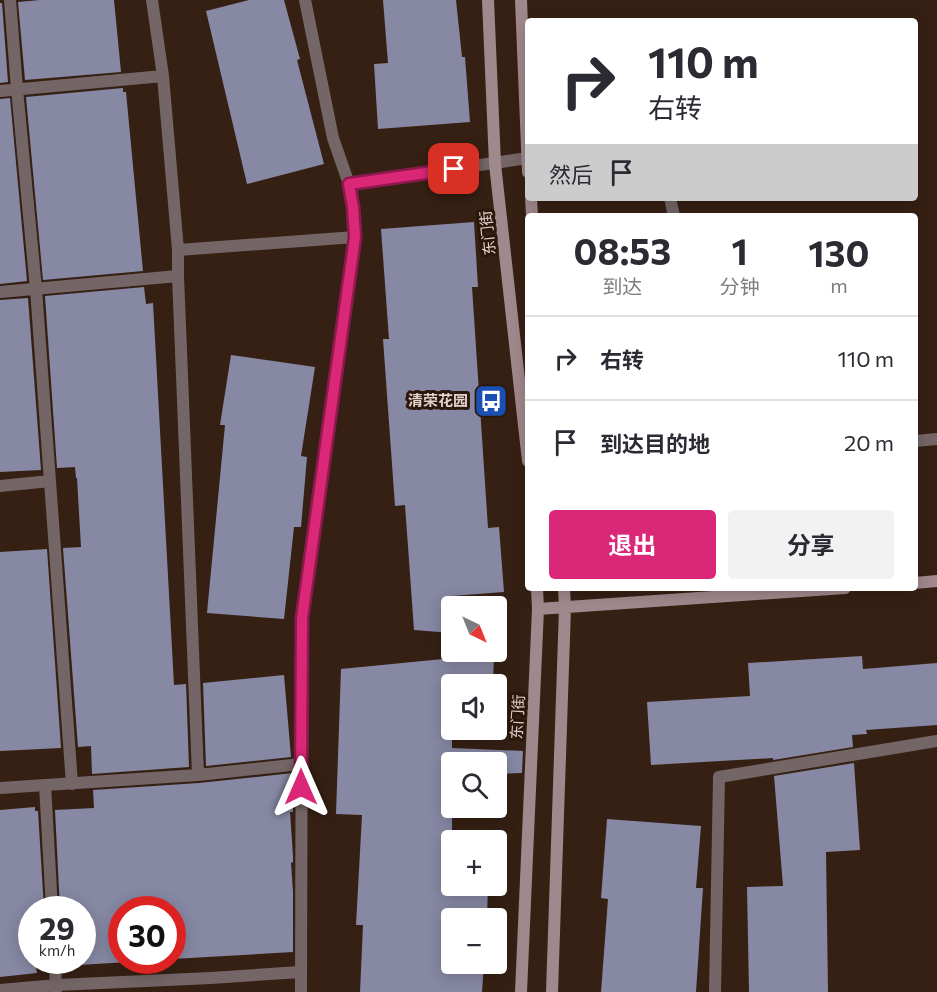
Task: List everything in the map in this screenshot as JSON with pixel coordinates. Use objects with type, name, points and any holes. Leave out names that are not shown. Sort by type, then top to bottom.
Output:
[{"type":"street","points":[[10,0],[36,289],[72,784]]},
{"type":"street","points":[[152,0],[163,76],[178,250],[198,775]]},
{"type":"street","points":[[301,992],[302,618],[355,237],[349,184],[333,138],[305,0]]},
{"type":"street","name":"东门街","points":[[488,0],[495,164],[525,434]]},
{"type":"street","points":[[521,0],[525,105]]},
{"type":"street","points":[[0,91],[163,76]]},
{"type":"street","points":[[349,184],[525,158]]},
{"type":"street","points":[[178,250],[355,237]]},
{"type":"street","points":[[0,292],[178,276]]},
{"type":"street","points":[[918,441],[937,439]]},
{"type":"street","points":[[0,486],[50,481]]},
{"type":"street","points":[[918,583],[937,582]]},
{"type":"street","name":"东门街","points":[[521,992],[537,591]]},
{"type":"street","points":[[552,992],[564,591]]},
{"type":"street","points":[[538,609],[802,591]]},
{"type":"street","points":[[715,992],[719,777],[937,741]]},
{"type":"street","points":[[0,788],[198,775],[301,764]]},
{"type":"street","points":[[45,786],[51,896]]},
{"type":"street","points":[[0,990],[300,972]]},
{"type":"street","points":[[211,978],[212,992]]},
{"type":"building","points":[[114,0],[121,72],[25,80],[18,2]]},
{"type":"building","points":[[249,0],[284,0],[324,164],[247,184],[206,11]]},
{"type":"building","points":[[383,0],[456,0],[462,57],[465,57],[470,122],[378,129],[374,64],[388,63]]},
{"type":"building","points":[[0,3],[2,3],[8,82],[0,83]]},
{"type":"building","points":[[123,88],[123,92],[126,92],[143,271],[43,280],[26,97]]},
{"type":"building","points":[[10,98],[27,281],[0,284],[0,99]]},
{"type":"building","points":[[474,222],[478,287],[472,287],[488,528],[499,527],[504,592],[441,596],[441,632],[414,630],[405,505],[395,506],[383,339],[389,339],[381,229]]},
{"type":"building","points":[[144,287],[146,304],[153,303],[174,685],[186,684],[189,767],[92,774],[91,746],[78,747],[63,548],[81,547],[77,478],[75,467],[57,468],[45,296]]},
{"type":"building","points":[[28,298],[41,470],[0,472],[0,300]]},
{"type":"building","points":[[231,355],[315,367],[301,456],[307,457],[301,527],[294,527],[284,619],[207,613],[225,425],[220,425]]},
{"type":"building","points":[[47,549],[61,748],[0,751],[0,552]]},
{"type":"building","points":[[862,656],[863,669],[937,663],[937,725],[866,730],[867,734],[852,735],[853,747],[773,760],[773,758],[651,765],[647,702],[750,696],[748,663]]},
{"type":"building","points":[[441,659],[441,662],[494,662],[493,674],[441,674],[441,740],[452,740],[452,748],[523,751],[522,773],[507,774],[507,752],[441,752],[441,818],[452,818],[452,830],[441,830],[441,896],[488,896],[487,908],[441,908],[441,974],[483,974],[482,992],[360,992],[363,925],[356,925],[362,815],[336,814],[341,669]]},
{"type":"building","points":[[284,675],[291,757],[206,766],[203,683]]},
{"type":"building","points":[[854,763],[860,850],[826,852],[828,992],[749,992],[747,887],[783,886],[774,776]]},
{"type":"building","points":[[293,773],[293,812],[290,812],[293,856],[291,863],[293,952],[186,958],[186,896],[108,896],[108,963],[96,964],[96,896],[59,896],[55,810],[94,808],[93,790],[199,783]]},
{"type":"building","points":[[35,807],[35,811],[38,811],[43,896],[18,896],[18,974],[28,974],[0,977],[0,810]]},
{"type":"building","points":[[607,819],[701,826],[696,888],[703,888],[696,992],[601,992],[608,899],[601,898]]},
{"type":"place","name":"清荣花园","points":[[491,401]]},
{"type":"route","points":[[301,787],[302,618],[355,237],[349,184],[454,169]]}]
